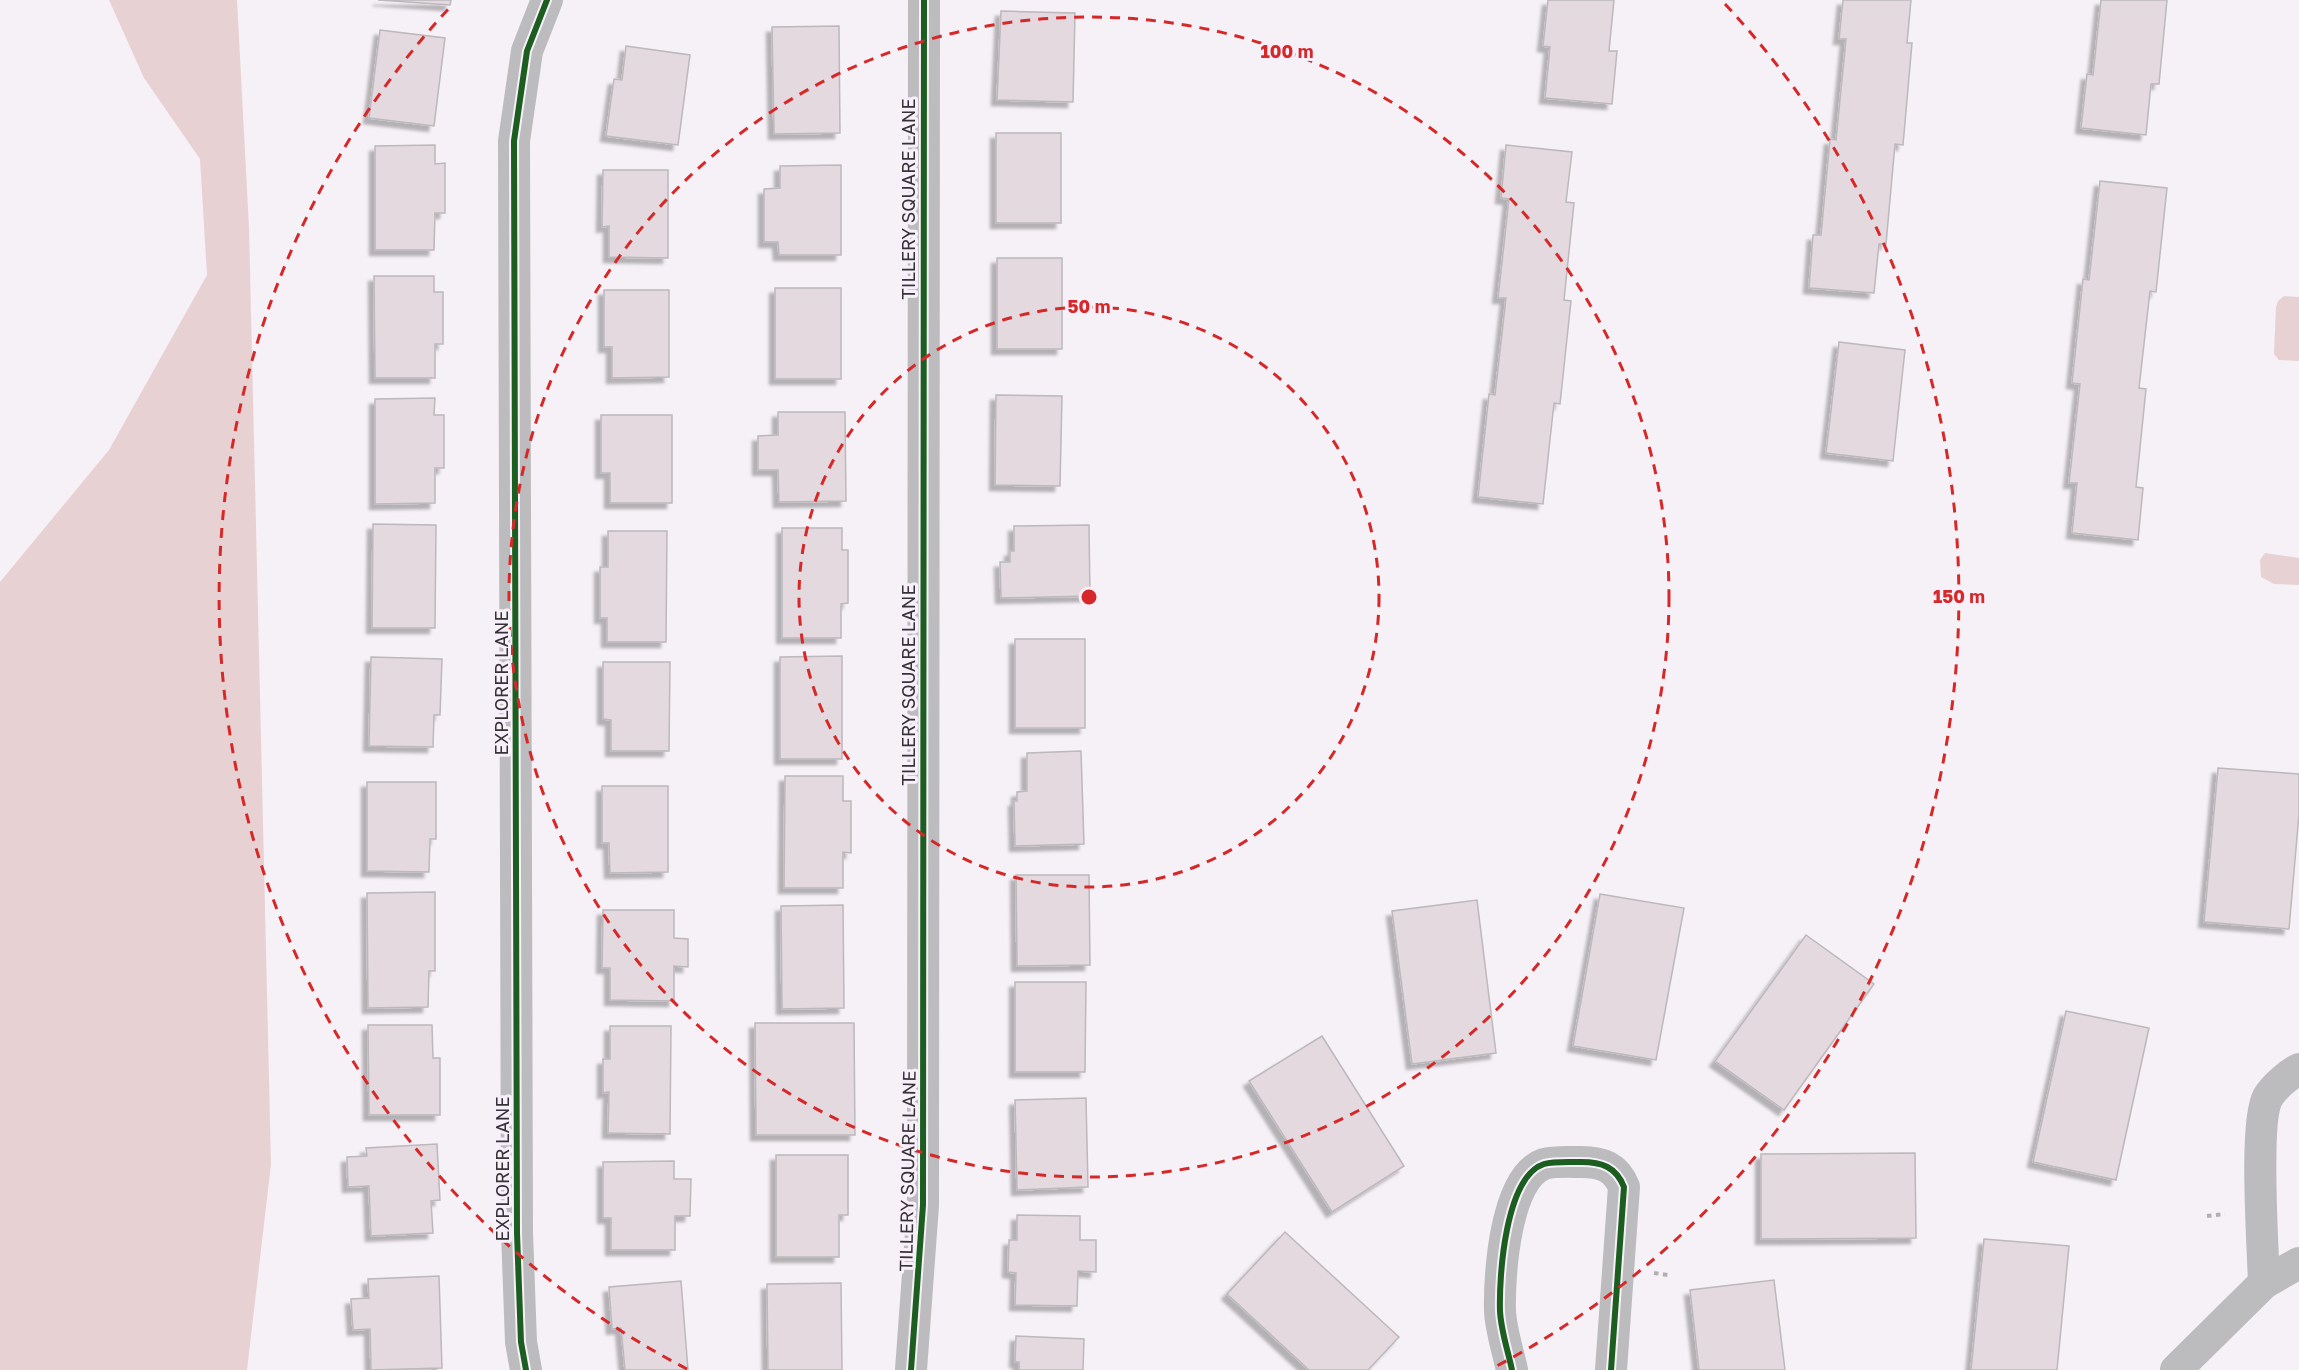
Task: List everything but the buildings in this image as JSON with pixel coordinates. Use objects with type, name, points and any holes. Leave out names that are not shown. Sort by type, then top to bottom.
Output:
[{"type":"street","name":"EXPLORER LANE","points":[[526,1370],[521,1342],[517,1253],[514,141],[527,51],[547,0]]},
{"type":"street","name":"TILLERY SQUARE LANE","points":[[911,1370],[923,1205],[924,0]]},
{"type":"street","points":[[2264,1283],[2260,1132],[2267,1098],[2289,1074],[2299,1069]]},
{"type":"street","points":[[1512,1370],[1500,1312],[1504,1246],[1513,1202],[1532,1172],[1544,1164],[1583,1162],[1605,1165],[1614,1170],[1624,1187],[1611,1370]]},
{"type":"street","points":[[2176,1370],[2264,1283],[2299,1263]]},
{"type":"shaded area","points":[[109,0],[237,0],[249,228],[271,1164],[247,1370],[0,1370],[0,582],[109,450],[207,275],[200,159],[144,78]]},
{"type":"shaded area","points":[[2284,296],[2299,297],[2299,361],[2279,360],[2274,354],[2276,307],[2278,301]]},
{"type":"shaded area","points":[[2265,553],[2299,558],[2299,585],[2274,584],[2261,577],[2260,560]]},
{"type":"cycle path","points":[[526,1370],[521,1342],[517,1233],[514,141],[527,51],[547,0]]},
{"type":"cycle path","points":[[911,1370],[923,1205],[924,0]]},
{"type":"cycle path","points":[[1512,1370],[1500,1311],[1501,1276],[1507,1230],[1513,1207],[1521,1188],[1531,1173],[1544,1164],[1553,1162],[1589,1162],[1602,1165],[1612,1170],[1624,1187],[1611,1370]]}]
